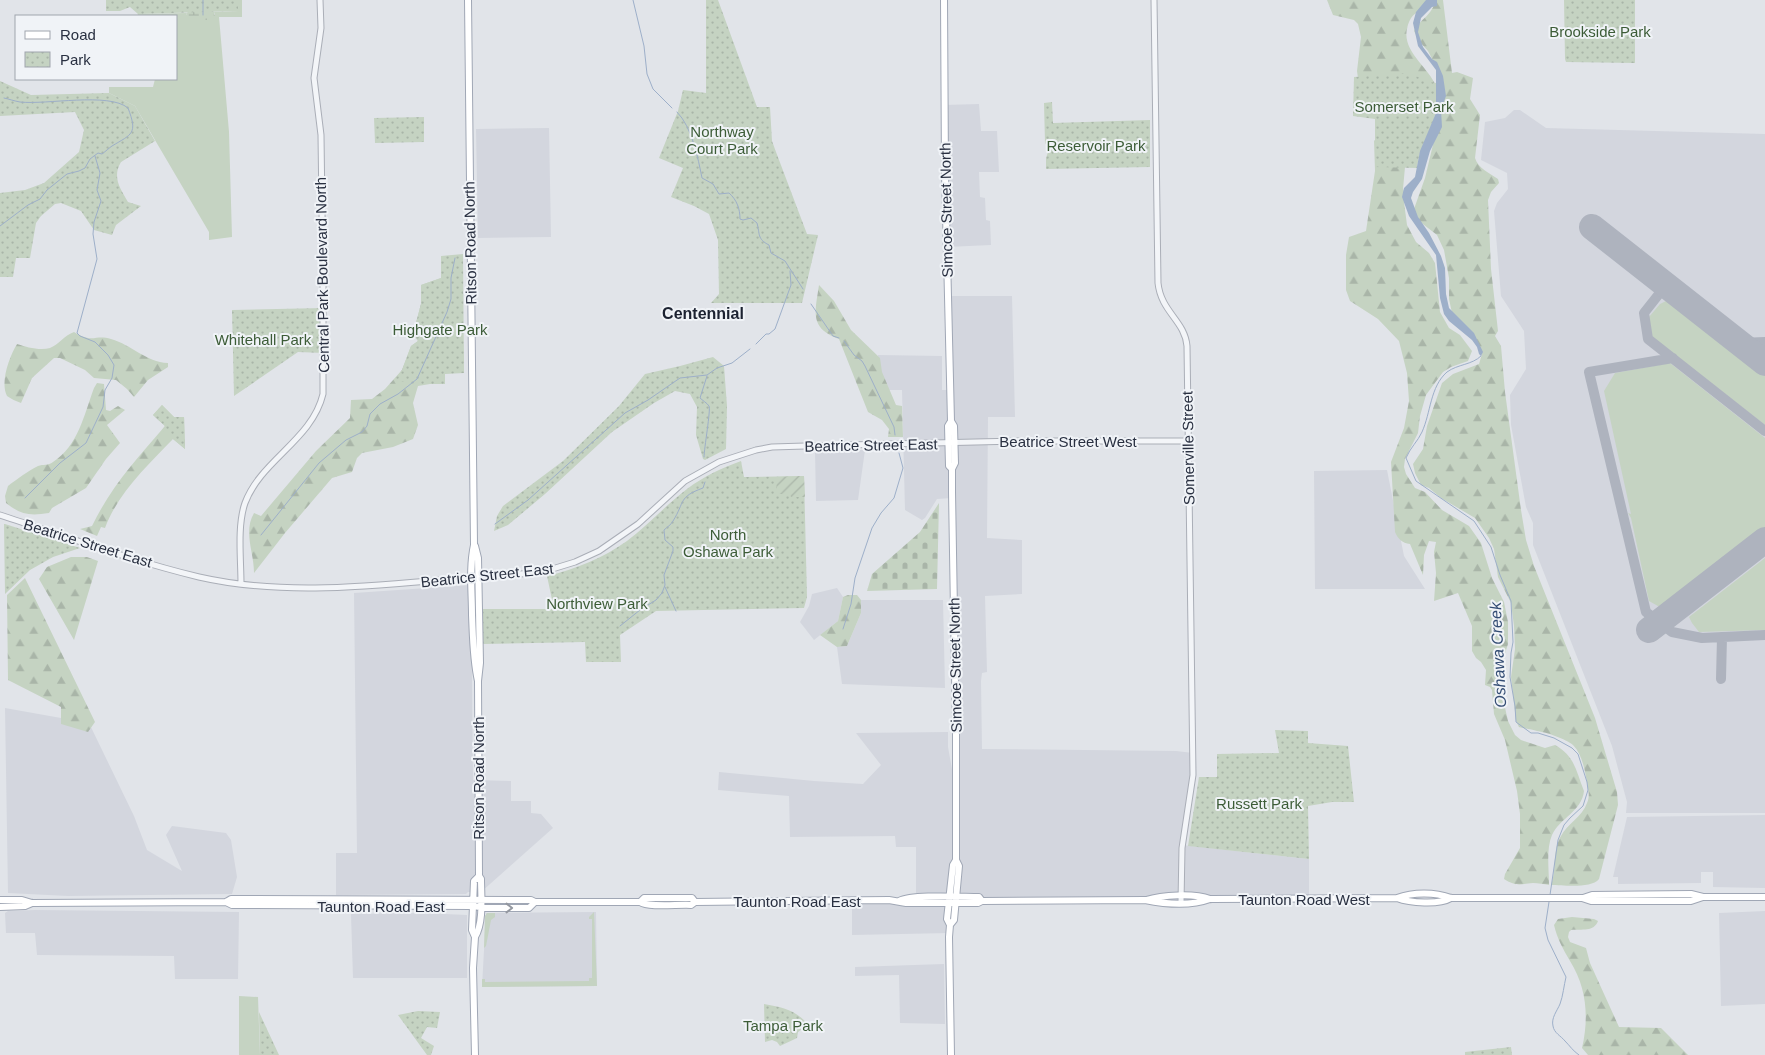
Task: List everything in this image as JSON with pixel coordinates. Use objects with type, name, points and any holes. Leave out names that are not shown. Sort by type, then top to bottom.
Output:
[{"type":"main road","name":"Ritson Road North","points":[[468,0],[474,545],[471,558],[475,577],[474,663],[478,681],[479,876],[481,879],[472,930],[475,937],[473,968],[475,1055]]},
{"type":"main road","name":"Simcoe Street North","points":[[944,0],[945,175],[951,421],[954,426],[951,443],[954,463],[952,469],[956,860],[953,865],[954,920],[950,924],[949,948],[951,1055]]},
{"type":"main road","name":"Taunton Road West","points":[[953,900],[978,903],[982,901],[1145,900],[1158,902],[1203,896],[1210,899],[1397,898],[1406,902],[1445,902],[1451,898],[1582,898],[1592,895],[1691,894],[1703,897],[1765,897]]},
{"type":"main road","name":"Taunton Road East","points":[[0,900],[22,900],[32,903],[226,902],[231,899],[248,899],[477,903],[531,900],[535,902],[640,902],[644,905],[658,905],[691,904],[695,902],[899,901],[906,903],[953,900]]},
{"type":"main road","name":"Taunton Road East","points":[[0,907],[25,906],[32,903]]},
{"type":"street","name":"Central Park Boulevard North","points":[[241,584],[241,520],[247,497],[255,484],[311,423],[323,394],[321,135],[314,78],[320,28],[320,0]]},
{"type":"street","name":"Somerville Street","points":[[1154,0],[1158,283],[1163,304],[1181,328],[1186,342],[1193,775],[1182,848],[1181,899]]},
{"type":"street","name":"Beatrice Street West","points":[[951,443],[1188,441]]},
{"type":"street","name":"Beatrice Street East","points":[[0,515],[159,566],[200,577],[241,584],[328,588],[531,573],[575,562],[599,551],[622,536],[685,481],[719,462],[756,450],[772,447],[951,443]]},
{"type":"shaded area","points":[[979,104],[981,131],[997,131],[999,172],[979,172],[980,197],[985,198],[986,220],[990,221],[991,245],[947,247],[944,105]]},
{"type":"shaded area","points":[[1514,110],[1520,110],[1546,128],[1765,134],[1765,813],[1626,813],[1627,802],[1612,746],[1533,545],[1533,523],[1526,507],[1511,425],[1510,395],[1526,369],[1524,331],[1501,296],[1494,211],[1497,203],[1508,189],[1507,173],[1481,160],[1485,122],[1505,118]]},
{"type":"shaded area","points":[[549,128],[551,237],[478,238],[476,129]]},
{"type":"shaded area","points":[[948,296],[1012,296],[1015,417],[988,417],[987,538],[1022,540],[1022,594],[985,596],[987,672],[982,673],[981,681],[982,749],[1176,751],[1193,753],[1193,775],[1182,845],[1309,859],[1309,898],[1190,902],[1014,901],[956,897],[956,861],[947,918],[950,933],[852,935],[852,901],[899,900],[916,896],[916,847],[896,847],[895,836],[790,837],[789,796],[718,790],[719,772],[863,784],[881,765],[856,733],[948,732],[948,747],[955,786],[952,498],[937,499],[922,520],[905,510],[902,390],[881,390],[878,355],[942,356],[942,390],[950,390]]},
{"type":"shaded area","points":[[865,450],[858,500],[816,501],[815,451]]},
{"type":"shaded area","points":[[1387,470],[1404,556],[1425,589],[1315,589],[1314,471]]},
{"type":"shaded area","points":[[471,585],[473,780],[511,781],[511,801],[531,801],[531,813],[541,814],[553,828],[481,892],[468,892],[466,894],[336,895],[336,853],[357,853],[354,593]]},
{"type":"shaded area","points":[[837,588],[843,597],[838,621],[814,640],[800,622],[809,606],[812,594]]},
{"type":"shaded area","points":[[861,600],[943,600],[945,688],[842,684],[837,647],[847,646],[861,613]]},
{"type":"shaded area","points":[[5,708],[88,721],[134,816],[147,850],[182,871],[166,835],[172,826],[226,833],[231,840],[237,877],[232,894],[68,896],[8,893]]},
{"type":"shaded area","points":[[1765,815],[1765,888],[1713,887],[1713,872],[1701,872],[1701,883],[1618,884],[1618,877],[1613,877],[1627,817]]},
{"type":"shaded area","points":[[8,911],[239,912],[238,979],[175,979],[174,956],[37,955],[35,933],[6,933],[5,913]]},
{"type":"shaded area","points":[[1765,911],[1765,1004],[1721,1006],[1719,913]]},
{"type":"shaded area","points":[[596,912],[597,986],[482,987],[486,913]]},
{"type":"shaded area","points":[[423,913],[467,915],[467,978],[353,978],[351,914]]},
{"type":"shaded area","points":[[944,964],[945,1024],[900,1023],[899,975],[855,976],[855,967]]},
{"type":"green space","points":[[106,0],[238,0],[238,11],[138,14],[130,7],[120,11],[106,11]]},
{"type":"green space","points":[[238,0],[242,0],[242,17],[219,17],[229,132],[232,237],[209,240],[209,232],[135,106],[109,93],[109,87],[153,87],[155,80],[178,80],[178,15],[138,14],[187,13],[186,15],[215,15],[214,12],[238,11]]},
{"type":"green space","name":"Northway Court Park","points":[[706,0],[718,0],[757,107],[770,107],[772,141],[776,152],[807,234],[818,235],[802,303],[711,303],[719,294],[718,240],[709,214],[671,197],[683,168],[659,158],[678,111],[683,90],[706,93]]},
{"type":"green space","points":[[1327,0],[1429,0],[1426,8],[1411,18],[1406,37],[1412,52],[1436,86],[1436,102],[1358,78],[1357,71],[1361,37],[1358,24],[1354,20],[1333,15]]},
{"type":"green space","points":[[1435,0],[1443,0],[1452,73],[1457,72],[1473,78],[1470,99],[1480,115],[1476,162],[1498,179],[1499,183],[1491,192],[1488,200],[1491,269],[1498,331],[1495,336],[1501,346],[1505,392],[1526,540],[1534,566],[1595,718],[1617,792],[1618,805],[1599,879],[1590,884],[1551,885],[1556,847],[1564,832],[1585,808],[1589,793],[1588,787],[1580,756],[1573,745],[1556,736],[1519,727],[1516,721],[1511,677],[1515,649],[1514,626],[1511,603],[1498,577],[1494,549],[1475,518],[1441,498],[1429,488],[1421,485],[1413,464],[1423,449],[1427,426],[1442,383],[1453,374],[1479,364],[1482,354],[1475,339],[1452,313],[1444,250],[1437,235],[1419,221],[1414,209],[1425,178],[1442,107],[1443,80],[1428,51],[1419,41],[1414,31],[1432,9]]},
{"type":"green space","name":"Brookside Park","points":[[1564,0],[1635,0],[1635,63],[1566,62]]},
{"type":"green space","points":[[192,5],[214,12],[215,18],[194,20],[188,18],[186,15]]},
{"type":"green space","name":"Somerset Park","points":[[1408,73],[1436,83],[1435,115],[1417,168],[1375,167],[1375,119],[1353,116],[1354,77]]},
{"type":"green space","points":[[0,81],[31,95],[109,93],[135,106],[155,141],[121,162],[118,167],[117,178],[122,192],[128,202],[141,206],[116,225],[112,235],[94,230],[81,211],[61,203],[55,204],[36,223],[30,258],[16,258],[13,277],[0,277],[0,193],[25,190],[44,183],[79,152],[84,130],[75,112],[0,116]]},
{"type":"green space","name":"Reservoir Park","points":[[1052,102],[1053,123],[1150,120],[1150,167],[1046,169],[1046,158],[1049,149],[1045,143],[1044,103]]},
{"type":"green space","points":[[424,117],[424,142],[375,143],[374,118]]},
{"type":"green space","points":[[1374,140],[1405,167],[1403,189],[1407,225],[1416,242],[1429,253],[1435,263],[1440,312],[1449,328],[1460,335],[1472,351],[1468,361],[1443,372],[1426,395],[1420,416],[1418,433],[1405,459],[1404,467],[1406,474],[1415,488],[1425,492],[1442,510],[1469,526],[1481,543],[1492,578],[1504,602],[1508,622],[1508,644],[1499,681],[1508,721],[1515,735],[1521,740],[1545,748],[1555,745],[1562,749],[1571,759],[1584,791],[1579,804],[1552,835],[1548,853],[1549,885],[1535,883],[1515,884],[1504,879],[1520,848],[1520,814],[1517,791],[1505,740],[1494,714],[1492,690],[1485,685],[1486,670],[1472,651],[1472,626],[1458,593],[1434,601],[1436,573],[1434,552],[1436,542],[1429,541],[1424,555],[1423,575],[1410,544],[1397,537],[1395,532],[1391,462],[1404,428],[1409,401],[1407,373],[1399,341],[1378,319],[1350,301],[1346,290],[1346,255],[1349,237],[1366,231],[1375,171]]},
{"type":"green space","name":"Highgate Park","points":[[463,254],[464,373],[445,374],[445,384],[414,384],[394,380],[402,370],[411,346],[418,341],[413,334],[421,304],[421,285],[441,278],[441,256]]},
{"type":"green space","points":[[459,259],[464,362],[457,369],[430,384],[418,386],[413,403],[418,425],[413,439],[393,447],[362,453],[357,458],[352,472],[332,478],[254,573],[249,527],[254,513],[261,516],[316,451],[350,418],[351,400],[372,399],[385,389],[402,370],[411,346],[418,341],[413,334],[421,304],[421,285],[441,278]]},
{"type":"green space","points":[[819,285],[834,301],[851,330],[880,358],[882,372],[896,405],[902,406],[903,437],[888,437],[889,429],[882,420],[868,412],[839,339],[829,335],[818,324],[816,303]]},
{"type":"green space","points":[[1668,300],[1765,376],[1765,425],[1652,337],[1649,317],[1660,304]]},
{"type":"green space","name":"Whitehall Park","points":[[323,308],[324,353],[298,352],[234,396],[232,310]]},
{"type":"green space","points":[[74,332],[80,336],[90,338],[101,337],[111,339],[153,360],[168,363],[168,367],[148,380],[134,397],[116,380],[94,378],[85,370],[60,358],[54,358],[32,378],[21,403],[7,396],[4,384],[5,377],[8,363],[17,344],[46,349],[56,345]]},
{"type":"green space","points":[[713,357],[724,366],[727,406],[726,449],[705,460],[703,459],[696,435],[697,407],[690,394],[675,391],[612,432],[545,494],[508,525],[494,531],[497,516],[503,506],[563,461],[619,406],[645,374]]},
{"type":"green space","points":[[1670,363],[1765,438],[1765,532],[1665,610],[1649,601],[1631,518],[1628,513],[1631,514],[1604,391],[1615,373]]},
{"type":"green space","points":[[97,383],[104,384],[106,410],[110,411],[118,406],[125,410],[107,425],[120,443],[106,459],[86,488],[52,508],[49,513],[26,514],[11,507],[6,503],[5,496],[8,486],[38,466],[51,463],[69,447],[79,429]]},
{"type":"green space","points":[[162,405],[174,417],[184,417],[185,449],[173,439],[125,492],[117,503],[105,528],[101,527],[97,536],[80,529],[92,526],[116,485],[165,426],[153,415]]},
{"type":"green space","points":[[162,405],[174,417],[184,417],[185,449],[162,430],[165,426],[153,415]]},
{"type":"green space","name":"North Oshawa Park","points":[[741,461],[744,477],[804,476],[807,597],[804,608],[656,611],[620,635],[621,662],[586,662],[585,642],[483,644],[483,609],[554,609],[547,576],[568,570],[608,553],[635,535],[693,484],[727,466]]},
{"type":"green space","points":[[804,476],[805,497],[777,494],[776,477]]},
{"type":"green space","points":[[939,503],[937,589],[867,591],[872,574],[920,532]]},
{"type":"green space","points":[[4,524],[80,548],[53,557],[30,570],[5,594]]},
{"type":"green space","points":[[71,557],[87,557],[98,561],[74,640],[39,579],[47,567]]},
{"type":"green space","points":[[1765,558],[1765,630],[1699,632],[1689,617]]},
{"type":"green space","points":[[25,578],[95,722],[88,732],[61,724],[61,707],[8,680],[7,595]]},
{"type":"green space","points":[[857,595],[861,600],[861,613],[847,646],[837,647],[820,635],[838,621],[843,597]]},
{"type":"green space","name":"Russett Park","points":[[1275,730],[1308,731],[1308,743],[1348,746],[1354,802],[1332,802],[1308,806],[1309,859],[1188,846],[1199,777],[1217,777],[1217,754],[1279,753]]},
{"type":"green space","points":[[594,912],[597,986],[482,987],[482,979],[485,979],[485,982],[589,981],[589,978],[592,978],[592,919],[589,919],[589,917]]},
{"type":"green space","points":[[487,913],[495,913],[495,917],[491,920],[484,948],[485,916]]},
{"type":"green space","points":[[1572,917],[1598,921],[1591,928],[1571,930],[1568,937],[1570,942],[1586,948],[1590,963],[1619,1027],[1661,1028],[1688,1055],[1588,1055],[1582,1048],[1586,1014],[1583,992],[1576,971],[1560,943],[1554,925],[1558,919]]},
{"type":"green space","points":[[239,996],[258,997],[260,1055],[239,1055]]},
{"type":"green space","name":"Tampa Park","points":[[764,1004],[794,1013],[808,1025],[798,1032],[797,1038],[780,1046],[772,1040],[765,1042]]},
{"type":"green space","points":[[418,1011],[440,1012],[437,1028],[427,1027],[421,1038],[434,1046],[431,1055],[427,1055],[398,1015]]},
{"type":"green space","points":[[259,1012],[279,1055],[260,1055]]},
{"type":"green space","points":[[1511,1047],[1512,1055],[1465,1055],[1465,1052]]},
{"type":"water","points":[[1426,0],[1437,0],[1437,6],[1432,7],[1421,18],[1418,32],[1423,47],[1432,59],[1437,62],[1443,76],[1446,96],[1441,110],[1442,127],[1430,151],[1422,179],[1411,198],[1418,217],[1441,256],[1445,268],[1446,294],[1449,308],[1474,333],[1483,352],[1481,356],[1472,340],[1449,321],[1444,314],[1440,298],[1436,255],[1409,216],[1402,197],[1404,188],[1415,177],[1420,151],[1436,113],[1436,70],[1418,46],[1413,23],[1416,12]]},
{"type":"waterway","points":[[203,0],[203,15]]},
{"type":"waterway","points":[[633,0],[644,46],[647,74],[653,89],[672,108]]},
{"type":"waterway","points":[[0,226],[28,205],[40,199],[47,190],[67,174],[85,168],[90,159],[98,153],[102,154],[124,139],[133,128],[128,108],[119,103],[92,100],[20,102],[4,98]]},
{"type":"waterway","points":[[677,112],[687,126],[702,178],[713,184],[719,194],[729,193],[732,196],[738,205],[740,219],[751,218],[757,223],[761,238],[769,245],[771,253],[785,261],[803,289]]},
{"type":"waterway","points":[[25,498],[60,463],[86,443],[103,407],[105,390],[112,378],[114,365],[108,355],[95,342],[77,333],[97,259],[93,234],[94,222],[101,201],[97,190],[100,173],[95,156]]},
{"type":"waterway","points":[[261,535],[319,463],[346,440],[362,432],[367,426],[370,414],[380,404],[398,394],[417,379],[447,312],[451,299],[451,278],[455,258]]},
{"type":"waterway","points":[[756,344],[766,334],[775,329],[791,285],[790,271]]},
{"type":"waterway","points":[[811,304],[833,336],[839,338]]},
{"type":"waterway","points":[[844,341],[865,366],[894,427],[895,435]]},
{"type":"waterway","points":[[495,524],[528,500],[625,413],[680,378],[707,375],[717,368],[732,363],[750,349]]},
{"type":"waterway","name":"Oshawa Creek","points":[[1481,356],[1451,369],[1441,378],[1434,392],[1422,432],[1406,458],[1416,481],[1474,521],[1491,547],[1511,601],[1513,642],[1510,677],[1516,722],[1531,733],[1554,738],[1572,748],[1578,754],[1588,790],[1583,806],[1564,825],[1558,840],[1550,895]]},
{"type":"waterway","points":[[704,457],[709,406],[700,398],[707,376]]},
{"type":"waterway","points":[[843,629],[851,604],[855,578],[872,528],[881,513],[894,498],[903,468],[899,453]]},
{"type":"waterway","points":[[620,626],[656,600],[662,593],[665,585],[664,575],[673,551],[673,547],[665,540],[664,530],[672,522],[686,497],[703,488],[705,482]]},
{"type":"waterway","points":[[665,587],[676,611]]},
{"type":"waterway","name":"Oshawa Creek","points":[[1549,902],[1545,928],[1548,940],[1566,977],[1553,1026],[1556,1033],[1579,1055]]},
{"type":"taxiway","points":[[1670,287],[1659,294],[1644,313],[1648,339],[1765,431]]},
{"type":"taxiway","points":[[1740,343],[1765,342]]},
{"type":"taxiway","points":[[1673,358],[1589,372],[1646,612],[1672,632],[1702,638],[1765,635]]},
{"type":"taxiway","points":[[1721,679],[1722,637]]},
{"type":"runway","points":[[1592,227],[1765,363]]},
{"type":"runway","points":[[1649,630],[1765,540]]},
{"type":"district","name":"Centennial","points":[[703,313]]},
{"type":"park label","name":"Northview Park","points":[[597,603]]}]
